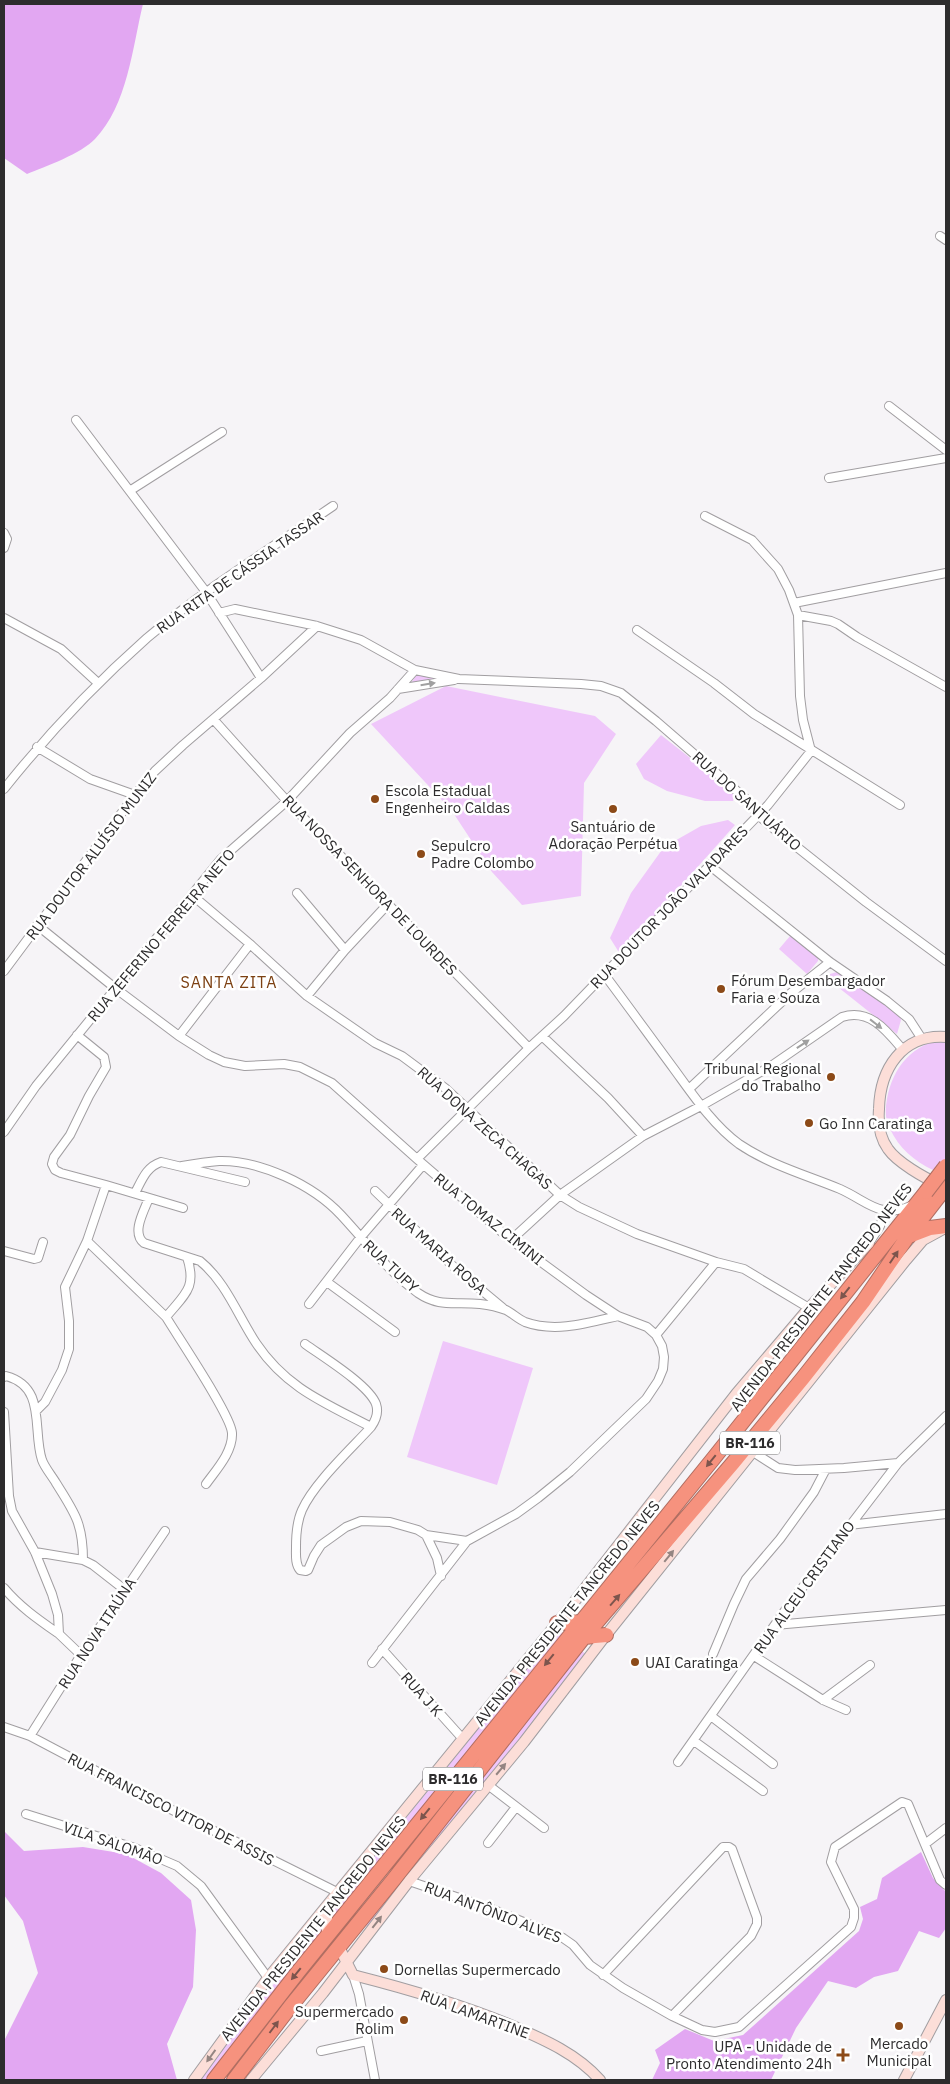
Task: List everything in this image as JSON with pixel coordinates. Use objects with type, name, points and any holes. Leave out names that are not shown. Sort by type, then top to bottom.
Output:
[{"type":"highway","name":"AVENIDA PRESIDENTE TANCREDO NEVES","points":[[234,2080],[584,1637],[733,1463],[863,1302],[939,1190],[946,1166]]},
{"type":"highway","name":"AVENIDA PRESIDENTE TANCREDO NEVES","points":[[214,2080],[227,2060],[714,1459],[916,1204],[939,1190]]},
{"type":"highway","points":[[908,1236],[930,1228],[946,1227]]},
{"type":"highway","points":[[869,1243],[886,1241]]},
{"type":"highway","points":[[557,1623],[580,1622]]},
{"type":"highway","points":[[584,1637],[606,1634]]},
{"type":"main road","points":[[939,1190],[888,1149],[878,1123],[879,1102],[888,1068],[894,1058],[903,1050],[922,1039],[945,1036]]},
{"type":"main road","points":[[251,2080],[524,1742],[606,1634],[923,1240],[946,1227]]},
{"type":"main road","name":"AVENIDA PRESIDENTE TANCREDO NEVES","points":[[194,2080],[268,1978],[557,1623],[736,1394],[809,1308],[869,1243]]},
{"type":"main road","points":[[327,1906],[328,1937]]},
{"type":"main road","points":[[339,1947],[354,1975]]},
{"type":"main road","name":"RUA LAMARTINE","points":[[354,1975],[452,2002],[533,2035],[568,2053],[584,2064],[600,2080]]},
{"type":"main road","points":[[904,2080],[946,2000]]},
{"type":"street","points":[[889,406],[946,450]]},
{"type":"street","points":[[76,420],[206,592],[261,678]]},
{"type":"street","points":[[130,490],[222,432]]},
{"type":"street","points":[[829,478],[946,458]]},
{"type":"street","name":"RUA RITA DE CÁSSIA TASSAR","points":[[4,789],[37,747],[98,683],[149,637],[206,592],[333,506]]},
{"type":"street","points":[[705,516],[752,540],[778,569],[794,603],[798,615],[800,696],[803,720],[811,751]]},
{"type":"street","points":[[4,533],[7,539],[4,548]]},
{"type":"street","points":[[794,603],[946,573]]},
{"type":"street","points":[[219,613],[235,609],[317,626],[360,640],[415,670],[459,679]]},
{"type":"street","points":[[798,615],[838,624],[857,637],[946,687]]},
{"type":"street","points":[[4,618],[61,649],[98,683]]},
{"type":"street","name":"RUA DOUTOR ALUÍSIO MUNIZ","points":[[4,971],[135,795],[155,771],[317,626]]},
{"type":"street","points":[[637,630],[714,683],[754,714],[900,805]]},
{"type":"street","name":"RUA ZEFERINO FERREIRA NETO","points":[[4,1132],[36,1086],[221,859],[288,801],[350,733],[398,689],[415,670]]},
{"type":"street","points":[[398,689],[459,679]]},
{"type":"street","name":"RUA DO SANTUÁRIO","points":[[459,679],[581,684],[600,686],[621,693],[745,798],[758,815],[866,902],[946,961]]},
{"type":"street","name":"RUA NOSSA SENHORA DE LOURDES","points":[[214,720],[288,801],[529,1048]]},
{"type":"street","points":[[37,747],[90,779],[135,795]]},
{"type":"street","name":"RUA DOUTOR JOÃO VALADARES","points":[[417,1159],[604,974],[768,805],[811,751]]},
{"type":"street","points":[[709,866],[830,962],[887,1001],[909,1019],[922,1039]]},
{"type":"street","points":[[297,893],[345,950]]},
{"type":"street","name":"RUA DONA ZECA CHAGAS","points":[[192,895],[307,996],[375,1043],[402,1056],[424,1072],[560,1195],[579,1207],[637,1234],[716,1262],[744,1269],[809,1308]]},
{"type":"street","points":[[307,996],[345,950],[388,904]]},
{"type":"street","name":"RUA TOMAZ CIMINI","points":[[37,925],[179,1036],[208,1055],[224,1062],[245,1066],[284,1064],[300,1067],[315,1073],[346,1095],[423,1165],[511,1240],[618,1316],[647,1327],[656,1335]]},
{"type":"street","points":[[179,1036],[250,944]]},
{"type":"street","points":[[689,1089],[792,993],[830,962]]},
{"type":"street","points":[[604,974],[701,1106],[738,1143],[774,1165],[802,1173],[849,1193],[885,1212],[916,1204]]},
{"type":"street","points":[[511,1240],[560,1195],[642,1136],[701,1106],[771,1066],[842,1017],[852,1014],[862,1015],[870,1019],[879,1025],[903,1050]]},
{"type":"street","points":[[77,1035],[104,1057],[106,1068],[89,1096],[70,1135],[54,1157],[52,1164],[55,1170],[183,1208]]},
{"type":"street","points":[[542,1036],[608,1098],[642,1136]]},
{"type":"street","name":"RUA TUPY","points":[[182,1166],[221,1161],[263,1168],[308,1188],[340,1214],[396,1275],[431,1300],[442,1304],[479,1304],[505,1309],[524,1321],[557,1327],[584,1324],[618,1316]]},
{"type":"street","points":[[135,1193],[152,1165],[161,1162],[245,1182]]},
{"type":"street","points":[[309,1304],[360,1238],[423,1165]]},
{"type":"street","points":[[36,1411],[45,1402],[62,1370],[69,1349],[69,1321],[65,1287],[87,1241],[106,1184]]},
{"type":"street","name":"RUA MARIA ROSA","points":[[375,1191],[456,1269],[505,1309]]},
{"type":"street","points":[[149,1198],[137,1232],[139,1240],[151,1246],[200,1261],[224,1289],[256,1344],[275,1368],[295,1385],[320,1402],[371,1426]]},
{"type":"street","points":[[869,1243],[880,1226],[885,1212]]},
{"type":"street","points":[[87,1241],[166,1317],[228,1420],[232,1432],[228,1450],[206,1484]]},
{"type":"street","points":[[4,1251],[34,1259],[38,1258],[43,1242]]},
{"type":"street","points":[[166,1317],[188,1291],[192,1278],[187,1257]]},
{"type":"street","points":[[372,1662],[467,1541],[516,1514],[564,1477],[646,1399],[658,1382],[663,1369],[664,1357],[662,1346],[656,1335],[716,1262]]},
{"type":"street","points":[[327,1282],[394,1332]]},
{"type":"street","points":[[305,1344],[347,1374],[373,1398],[377,1412],[371,1426],[315,1490],[304,1507],[296,1528],[297,1567],[302,1571],[308,1570],[321,1545],[346,1527],[361,1521],[390,1522],[418,1530],[426,1535],[467,1541]]},
{"type":"street","points":[[4,1378],[6,1376],[19,1380],[26,1386],[32,1397],[36,1411],[42,1461],[74,1511],[80,1526],[83,1560]]},
{"type":"street","points":[[4,1412],[9,1496],[12,1510],[35,1552],[52,1594],[58,1615],[60,1634]]},
{"type":"street","name":"RUA ALCEU CRISTIANO","points":[[678,1762],[849,1525],[898,1463],[946,1416]]},
{"type":"street","points":[[753,1452],[778,1468],[810,1470],[898,1463]]},
{"type":"street","points":[[713,1654],[746,1579],[780,1539],[814,1492],[826,1469]]},
{"type":"street","points":[[849,1525],[946,1514]]},
{"type":"street","name":"RUA NOVA ITAÚNA","points":[[30,1736],[81,1655],[165,1531]]},
{"type":"street","points":[[426,1535],[437,1558],[441,1576]]},
{"type":"street","points":[[35,1552],[83,1560],[93,1565],[125,1590]]},
{"type":"street","points":[[4,1588],[14,1601],[34,1618],[60,1634],[81,1655]]},
{"type":"street","points":[[776,1625],[946,1610]]},
{"type":"street","name":"RUA J K","points":[[382,1649],[462,1738]]},
{"type":"street","points":[[754,1656],[823,1700],[846,1710]]},
{"type":"street","points":[[823,1700],[870,1666]]},
{"type":"street","points":[[711,1716],[773,1764]]},
{"type":"street","name":"RUA FRANCISCO VITOR DE ASSIS","points":[[4,1726],[30,1736],[136,1792],[337,1892]]},
{"type":"street","points":[[694,1742],[763,1791]]},
{"type":"street","points":[[488,1785],[544,1828]]},
{"type":"street","name":"RUA ANTÔNIO ALVES","points":[[409,1882],[489,1908],[563,1938],[573,1945],[582,1958],[603,1975],[672,2016],[702,2030],[715,2032],[739,2027],[851,1927],[854,1918],[854,1908],[831,1862],[831,1854],[835,1848],[902,1802],[908,1804],[926,1844]]},
{"type":"street","points":[[488,1843],[516,1807]]},
{"type":"street","name":"VILA SALOMÃO","points":[[26,1814],[135,1848],[177,1866],[201,1886],[268,1978]]},
{"type":"street","points":[[946,1828],[926,1844],[940,1880],[946,1885]]},
{"type":"street","points":[[603,1975],[723,1847],[729,1847],[732,1849],[756,1910],[757,1924],[751,1936],[672,2016]]},
{"type":"street","points":[[354,1975],[375,2080]]},
{"type":"street","points":[[321,2052],[367,2040]]},
{"type":"shaded area","points":[[4,4],[143,4],[122,93],[106,125],[95,139],[81,149],[63,159],[27,174],[4,158]]},
{"type":"shaded area","points":[[420,670],[446,678],[411,683]]},
{"type":"shaded area","points":[[446,686],[595,716],[616,734],[584,783],[581,896],[522,905],[492,872],[452,811],[371,724]]},
{"type":"shaded area","points":[[661,735],[736,794],[733,801],[705,801],[667,791],[644,779],[636,764]]},
{"type":"shaded area","points":[[728,820],[735,825],[620,954],[610,938],[631,893],[664,847],[701,826]]},
{"type":"shaded area","points":[[796,929],[820,949],[818,961],[807,974],[779,949]]},
{"type":"shaded area","points":[[843,970],[899,1012],[901,1020],[897,1034],[824,976]]},
{"type":"shaded area","points":[[946,1038],[946,1162],[933,1170],[913,1158],[898,1142],[888,1126],[886,1107],[894,1076],[906,1058],[924,1045]]},
{"type":"shaded area","points":[[443,1341],[533,1368],[497,1485],[407,1457]]},
{"type":"shaded area","points":[[558,1629],[562,1633],[335,1916],[328,1915]]},
{"type":"shaded area","points":[[580,1650],[586,1654],[505,1760],[368,1926],[362,1924]]},
{"type":"shaded area","points":[[4,1831],[24,1851],[83,1847],[126,1854],[161,1873],[191,1900],[196,1930],[193,1987],[167,2044],[177,2080],[4,2080],[4,2041],[38,1973],[23,1921],[4,1895]]},
{"type":"shaded area","points":[[921,1852],[933,1878],[946,1892],[946,1928],[939,1938],[919,1931],[898,1971],[874,1977],[856,1988],[828,1981],[796,2028],[771,2080],[652,2080],[660,2063],[655,2050],[685,2029],[714,2041],[743,2035],[859,1931],[863,1919],[860,1907],[877,1899],[882,1878]]},
{"type":"shaded area","points":[[320,1927],[326,1932],[206,2080],[198,2080],[200,2075]]},
{"type":"place","name":"Escola Estadual Engenheiro Caldas","points":[[375,799]]},
{"type":"place","name":"Santuário de Adoração Perpétua","points":[[613,809]]},
{"type":"place","name":"Sepulcro Padre Colombo","points":[[421,854]]},
{"type":"place","name":"Fórum Desembargador Faria e Souza","points":[[721,989]]},
{"type":"place","name":"Tribunal Regional do Trabalho","points":[[831,1077]]},
{"type":"place","name":"Go Inn Caratinga","points":[[809,1123]]},
{"type":"place","name":"UAI Caratinga","points":[[635,1662]]},
{"type":"place","name":"Dornellas Supermercado","points":[[384,1969]]},
{"type":"place","name":"Supermercado Rolim","points":[[404,2020]]},
{"type":"place","name":"Mercado Municipal","points":[[899,2026]]},
{"type":"place","name":"UPA - Unidade de Pronto Atendimento 24h","points":[[843,2055]]},
{"type":"district","name":"SANTA ZITA","points":[[229,982]]}]
